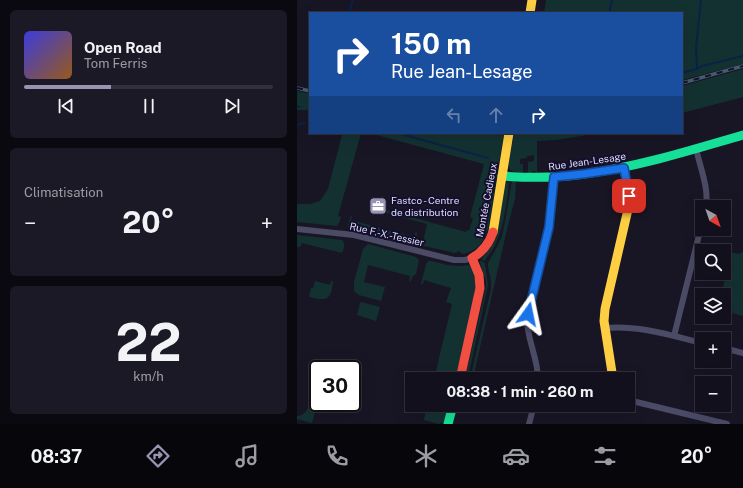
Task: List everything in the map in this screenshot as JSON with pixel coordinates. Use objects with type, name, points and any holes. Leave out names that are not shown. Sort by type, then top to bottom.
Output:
[{"type":"street","points":[[530,12],[532,0]]},
{"type":"street","name":"Montée Cadieux","points":[[472,258],[484,250],[491,238],[509,134]]},
{"type":"street","name":"Rue Jean-Lesage","points":[[501,176],[554,177],[624,168],[743,135]]},
{"type":"street","points":[[696,148],[706,189],[707,200]]},
{"type":"street","points":[[612,372],[604,321],[605,309],[629,205],[624,168]]},
{"type":"street","points":[[537,372],[527,319],[549,227],[554,177]]},
{"type":"street","name":"Rue F.-X.-Tessier","points":[[297,229],[354,235],[454,260],[465,260],[472,258]]},
{"type":"street","points":[[674,336],[699,236]]},
{"type":"street","points":[[462,372],[481,285],[480,277],[472,258]]},
{"type":"street","points":[[605,328],[616,327],[641,329],[695,341]]},
{"type":"street","points":[[731,350],[743,353]]},
{"type":"street","points":[[635,402],[727,424]]},
{"type":"street","points":[[448,424],[451,412]]},
{"type":"street","points":[[529,424],[532,412]]},
{"type":"green space","points":[[546,0],[743,0],[743,64],[683,80],[683,12],[544,12]]},
{"type":"green space","points":[[743,69],[743,97],[683,113],[683,86]]},
{"type":"green space","points":[[297,91],[309,94],[309,110],[297,110]]},
{"type":"green space","points":[[338,134],[361,134],[338,216],[341,217],[339,223],[337,226],[297,222],[297,204],[310,204],[320,201],[328,189],[342,135]]},
{"type":"green space","points":[[373,134],[504,134],[488,230],[484,239],[476,249],[463,254],[459,251],[455,253],[424,246],[423,242],[427,224],[380,211],[381,209],[466,232],[467,230],[469,231],[473,218],[470,217],[484,164]]},
{"type":"green space","points":[[514,134],[594,134],[556,140],[537,141],[537,173],[532,171],[532,173],[528,173],[528,162],[534,161],[534,155],[520,159],[520,164],[523,164],[523,173],[512,171],[509,167]]},
{"type":"green space","points":[[512,181],[516,182],[515,199],[475,372],[472,372],[491,289],[488,263],[502,236]]},
{"type":"green space","points":[[509,182],[501,230],[494,247],[485,261],[481,259],[490,249],[496,238],[505,188],[506,184]]},
{"type":"green space","points":[[351,215],[351,220],[414,237],[415,233],[417,232],[415,241],[414,243],[348,228]]},
{"type":"green space","points":[[297,235],[342,240],[344,243],[344,248],[342,253],[302,243],[300,247],[297,247]]},
{"type":"green space","points":[[368,244],[416,257],[419,260],[416,274],[410,282],[410,276],[368,265],[364,282],[385,287],[381,301],[359,295],[354,290],[354,282],[363,249]]},
{"type":"green space","points":[[731,252],[738,254],[743,252],[743,316],[731,313],[731,288],[723,288],[725,280],[731,280]]},
{"type":"green space","points":[[480,260],[485,263],[488,285],[469,372],[467,372],[486,287]]},
{"type":"green space","points":[[428,261],[431,261],[447,265],[469,265],[472,267],[477,279],[476,294],[457,372],[436,372],[452,304],[446,302],[451,288],[424,280],[423,284],[421,284]]},
{"type":"green space","points":[[315,281],[330,285],[331,281],[333,281],[331,292],[327,298],[320,299],[309,297],[311,288],[313,288]]},
{"type":"green space","points":[[361,302],[380,307],[376,321],[357,315]]},
{"type":"green space","points":[[309,404],[309,412],[315,412],[312,423],[297,419],[297,416],[303,414]]},
{"type":"green space","points":[[426,412],[446,412],[444,422],[439,424],[424,420]]},
{"type":"waterway","points":[[349,12],[353,0]]},
{"type":"waterway","points":[[609,12],[612,0]]},
{"type":"waterway","points":[[683,73],[697,69],[696,48],[701,0]]},
{"type":"waterway","points":[[697,69],[702,66],[743,56]]},
{"type":"waterway","points":[[297,125],[305,123]]},
{"type":"waterway","points":[[401,134],[488,158]]},
{"type":"railway","points":[[683,83],[743,66]]},
{"type":"railway","points":[[297,88],[309,91]]},
{"type":"traffic: fast","points":[[502,176],[553,177],[604,171],[664,158],[743,135]]},
{"type":"traffic: fast","points":[[448,424],[451,412]]},
{"type":"traffic: slow","points":[[530,12],[532,0]]},
{"type":"traffic: slow","points":[[493,232],[509,134]]},
{"type":"traffic: slow","points":[[612,372],[604,321],[605,309],[629,205],[624,168]]},
{"type":"traffic: jam","points":[[462,372],[480,288],[479,275],[472,258],[485,247],[493,232]]},
{"type":"place","name":"Fastco - Centre de distribution","points":[[378,206]]},
{"type":"route","points":[[528,314],[549,227],[554,177],[624,168],[629,196]]}]
